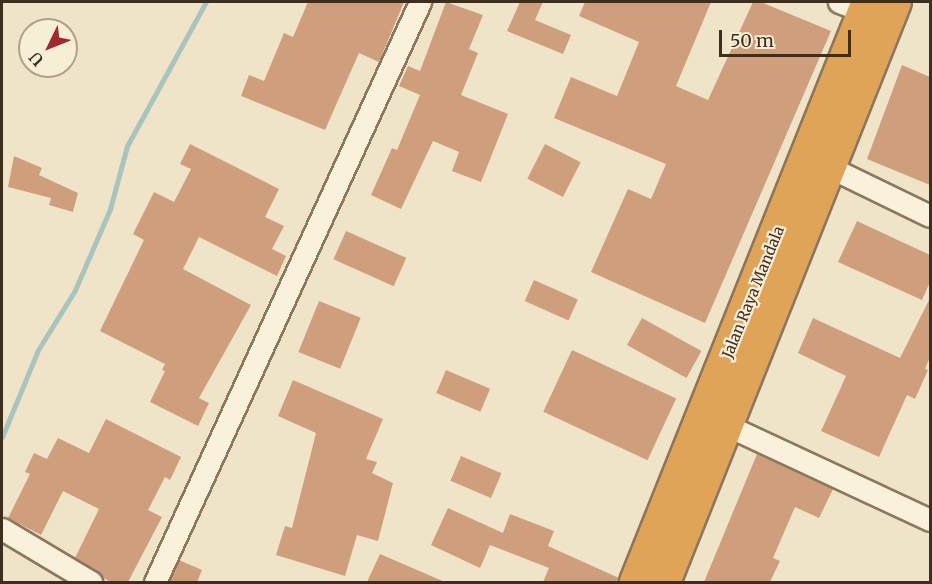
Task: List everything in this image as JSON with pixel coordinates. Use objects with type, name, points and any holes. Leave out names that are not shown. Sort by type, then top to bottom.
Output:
[{"type":"highway","name":"Jalan Raya Mandala","points":[[664,582],[829,166],[871,8]]},
{"type":"highway","name":"Jalan Raya Mandala","points":[[636,582],[871,8]]},
{"type":"street","points":[[154,582],[420,2]]},
{"type":"street","points":[[829,166],[930,216]]},
{"type":"street","points":[[726,425],[930,520]]},
{"type":"street","points":[[2,529],[91,582]]},
{"type":"building","points":[[308,2],[404,2],[379,62],[359,53],[325,130],[241,96],[249,75],[264,81],[284,33],[293,37]]},
{"type":"building","points":[[446,2],[483,15],[469,49],[478,53],[461,95],[508,114],[481,182],[452,171],[459,152],[433,141],[401,209],[371,195],[392,148],[397,150],[420,95],[399,86],[408,66],[420,71]]},
{"type":"building","points":[[520,2],[543,2],[535,20],[571,35],[563,54],[507,31]]},
{"type":"building","points":[[585,2],[711,2],[676,86],[708,100],[753,2],[761,2],[831,31],[705,323],[591,272],[628,189],[651,199],[666,164],[554,118],[571,77],[617,96],[639,42],[579,16]]},
{"type":"building","points":[[902,65],[930,77],[930,185],[867,159]]},
{"type":"building","points":[[190,144],[279,189],[265,217],[284,226],[272,249],[286,256],[277,276],[199,237],[183,269],[251,305],[199,398],[209,403],[198,426],[150,402],[165,371],[162,370],[165,364],[100,331],[144,240],[133,234],[154,192],[174,202],[191,169],[180,164]]},
{"type":"building","points":[[545,144],[581,162],[563,197],[527,179]]},
{"type":"building","points":[[14,156],[42,168],[39,175],[78,193],[73,212],[49,205],[51,198],[8,187]]},
{"type":"building","points":[[857,221],[930,255],[930,282],[922,300],[838,262]]},
{"type":"building","points":[[346,231],[406,258],[394,286],[333,259]]},
{"type":"building","points":[[534,280],[578,300],[568,321],[525,301]]},
{"type":"building","points":[[930,298],[930,357],[925,369],[928,370],[915,399],[907,395],[879,457],[821,431],[846,376],[798,353],[813,318],[900,358]]},
{"type":"building","points":[[319,301],[361,318],[340,369],[298,352]]},
{"type":"building","points":[[642,318],[701,351],[686,378],[627,345]]},
{"type":"building","points":[[572,350],[676,399],[647,460],[543,412]]},
{"type":"building","points":[[446,370],[490,389],[480,412],[436,393]]},
{"type":"building","points":[[293,380],[383,419],[366,459],[377,462],[372,473],[393,483],[378,541],[357,535],[345,576],[276,555],[285,526],[292,528],[316,433],[278,416]]},
{"type":"building","points":[[106,419],[181,457],[170,480],[165,477],[148,510],[162,517],[128,582],[110,582],[75,558],[99,509],[63,491],[41,535],[8,518],[30,474],[25,472],[34,453],[47,459],[58,438],[89,453]]},
{"type":"building","points":[[757,454],[833,489],[819,518],[795,507],[773,558],[780,561],[770,582],[704,582]]},
{"type":"building","points":[[461,456],[502,473],[491,498],[450,481]]},
{"type":"building","points":[[448,508],[503,533],[510,514],[554,531],[548,546],[619,578],[618,582],[543,582],[549,568],[490,545],[480,568],[431,545]]},
{"type":"building","points":[[380,554],[445,582],[367,582]]},
{"type":"building","points":[[179,560],[202,570],[197,582],[169,582]]},
{"type":"waterway","points":[[2,437],[38,350],[75,290],[110,209],[127,146],[206,2]]}]
